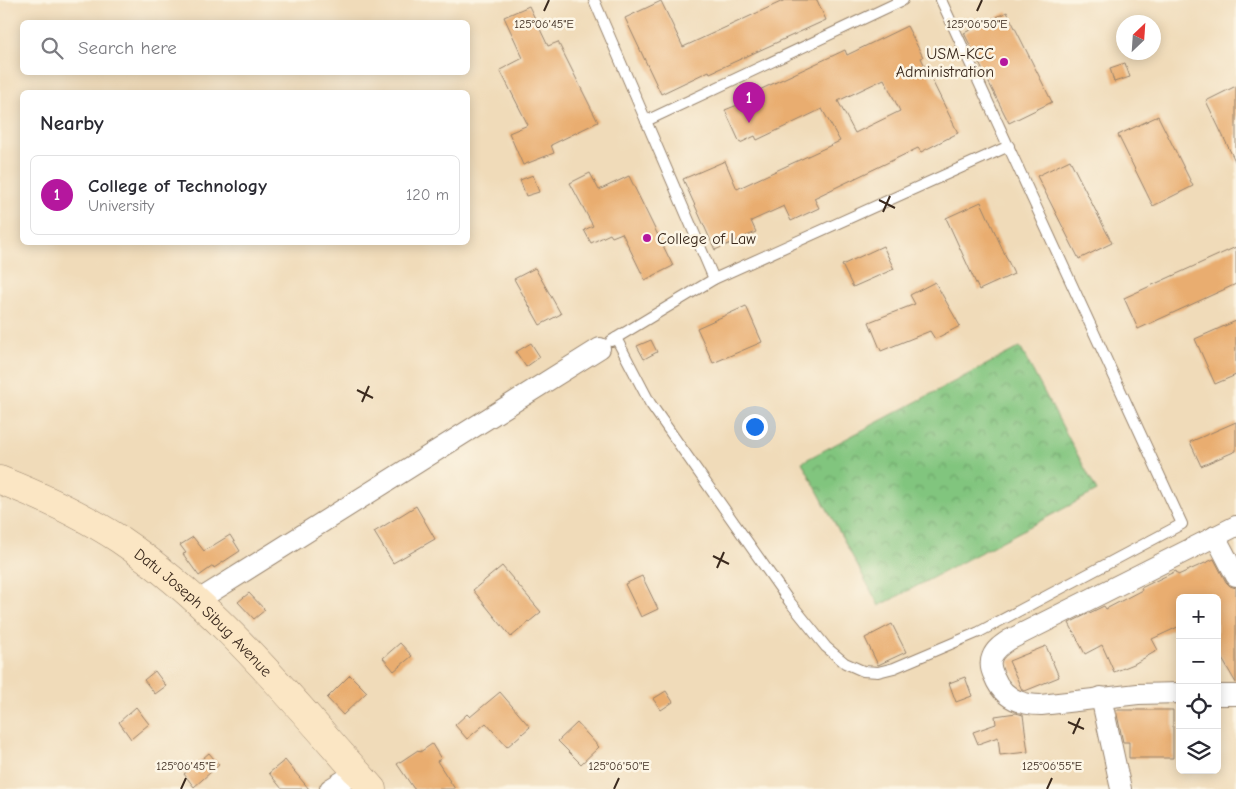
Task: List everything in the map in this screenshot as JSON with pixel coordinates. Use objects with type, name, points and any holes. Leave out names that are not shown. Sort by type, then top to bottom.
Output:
[{"type":"main road","name":"Datu Joseph Sibug Avenue","points":[[0,480],[84,518],[119,539],[197,600],[262,666],[365,781]]},
{"type":"street","points":[[197,600],[608,343]]},
{"type":"street","points":[[1176,693],[1100,697],[1028,705],[1006,696],[997,684],[990,667],[992,656],[999,647],[1009,640],[1236,526]]},
{"type":"street","points":[[1215,536],[1236,576]]},
{"type":"street","points":[[1221,695],[1236,695]]},
{"type":"street","points":[[1100,697],[1121,789]]},
{"type":"street","points":[[330,789],[365,781]]},
{"type":"lane","points":[[594,0],[714,279]]},
{"type":"lane","points":[[646,121],[903,0]]},
{"type":"lane","points":[[941,0],[1009,146],[1182,524],[980,632],[894,668],[878,672],[863,671],[845,664],[826,648],[778,585],[608,343],[714,279],[1009,146]]},
{"type":"green space","points":[[1020,347],[1097,491],[879,606],[802,462]]},
{"type":"building","points":[[785,0],[817,0],[826,20],[661,94],[625,18],[661,1],[683,47]]},
{"type":"building","points":[[529,6],[548,46],[558,42],[598,122],[551,145],[554,153],[523,165],[509,133],[528,125],[500,70],[523,58],[504,17]]},
{"type":"building","points":[[1007,12],[1052,102],[1009,123],[964,33]]},
{"type":"building","points":[[907,26],[958,133],[921,152],[918,148],[814,198],[819,208],[791,221],[784,206],[751,221],[756,232],[715,250],[683,179],[725,161],[737,189],[840,141],[822,109],[757,140],[755,136],[740,143],[725,110],[740,104],[738,100],[845,50],[847,55]],"holes":[[[884,79],[900,111],[855,133],[838,101]]]},
{"type":"building","points":[[1125,63],[1130,77],[1114,82],[1110,68]]},
{"type":"building","points":[[1236,86],[1236,163],[1206,101]]},
{"type":"building","points":[[1158,116],[1193,186],[1153,206],[1118,135]]},
{"type":"building","points":[[1070,160],[1112,243],[1079,259],[1037,176]]},
{"type":"building","points":[[590,173],[599,190],[629,176],[673,266],[645,280],[622,233],[612,237],[610,234],[591,243],[584,230],[593,226],[570,183]]},
{"type":"building","points":[[533,175],[539,192],[526,196],[520,180]]},
{"type":"building","points":[[981,202],[1014,274],[979,290],[946,218]]},
{"type":"building","points":[[883,246],[894,269],[853,287],[842,265]]},
{"type":"building","points":[[1236,247],[1236,284],[1138,329],[1124,298]]},
{"type":"building","points":[[535,268],[561,314],[540,325],[514,279]]},
{"type":"building","points":[[935,282],[960,326],[935,339],[930,331],[881,351],[869,322],[915,304],[910,295]]},
{"type":"building","points":[[746,306],[762,342],[713,363],[697,328]]},
{"type":"building","points":[[1236,321],[1236,375],[1215,384],[1195,339]]},
{"type":"building","points":[[651,340],[657,352],[644,359],[637,346]]},
{"type":"building","points":[[531,343],[540,357],[526,367],[516,352]]},
{"type":"building","points":[[1236,422],[1236,451],[1201,466],[1190,442]]},
{"type":"building","points":[[416,506],[435,539],[393,563],[374,532]]},
{"type":"building","points":[[230,535],[240,551],[199,576],[183,554],[186,553],[180,545],[193,537],[204,551]]},
{"type":"building","points":[[1214,559],[1226,582],[1236,588],[1236,683],[1221,657],[1221,594],[1176,594],[1176,628],[1152,639],[1158,650],[1134,664],[1114,672],[1102,645],[1085,654],[1069,623],[1104,606],[1106,609],[1142,590],[1141,588],[1176,571],[1178,575]]},
{"type":"building","points":[[502,566],[541,612],[511,637],[473,590]]},
{"type":"building","points":[[642,576],[658,609],[641,617],[625,584]]},
{"type":"building","points":[[249,593],[265,610],[254,619],[238,602]]},
{"type":"building","points":[[892,624],[906,652],[878,665],[865,638]]},
{"type":"building","points":[[400,643],[412,656],[394,671],[383,658]]},
{"type":"building","points":[[1046,646],[1059,677],[1025,691],[1022,690],[1009,661]]},
{"type":"building","points":[[155,671],[166,686],[155,694],[144,680]]},
{"type":"building","points":[[350,675],[367,692],[343,715],[327,698]]},
{"type":"building","points":[[965,677],[972,696],[956,702],[949,683]]},
{"type":"building","points":[[666,691],[673,702],[661,710],[653,699]]},
{"type":"building","points":[[500,692],[530,727],[507,747],[486,723],[467,739],[455,725],[467,714],[470,717]]},
{"type":"building","points":[[136,707],[149,724],[131,739],[119,722]]},
{"type":"building","points":[[1116,710],[1173,710],[1173,758],[1129,758],[1129,742],[1123,742]]},
{"type":"building","points":[[1016,713],[1023,715],[1028,752],[1000,755],[998,737],[978,744],[973,732],[996,724],[995,716]]},
{"type":"building","points":[[577,723],[599,747],[581,764],[558,741]]},
{"type":"building","points":[[432,744],[441,759],[437,761],[455,789],[414,789],[397,764],[418,750],[420,752]]},
{"type":"building","points":[[209,753],[219,765],[194,787],[184,774]]},
{"type":"building","points":[[285,760],[309,789],[282,789],[269,773]]},
{"type":"place","name":"USM-KCC Administration","points":[[1004,62]]},
{"type":"place","name":"College of Technology","points":[[749,123]]},
{"type":"place","name":"College of Law","points":[[647,238]]}]
